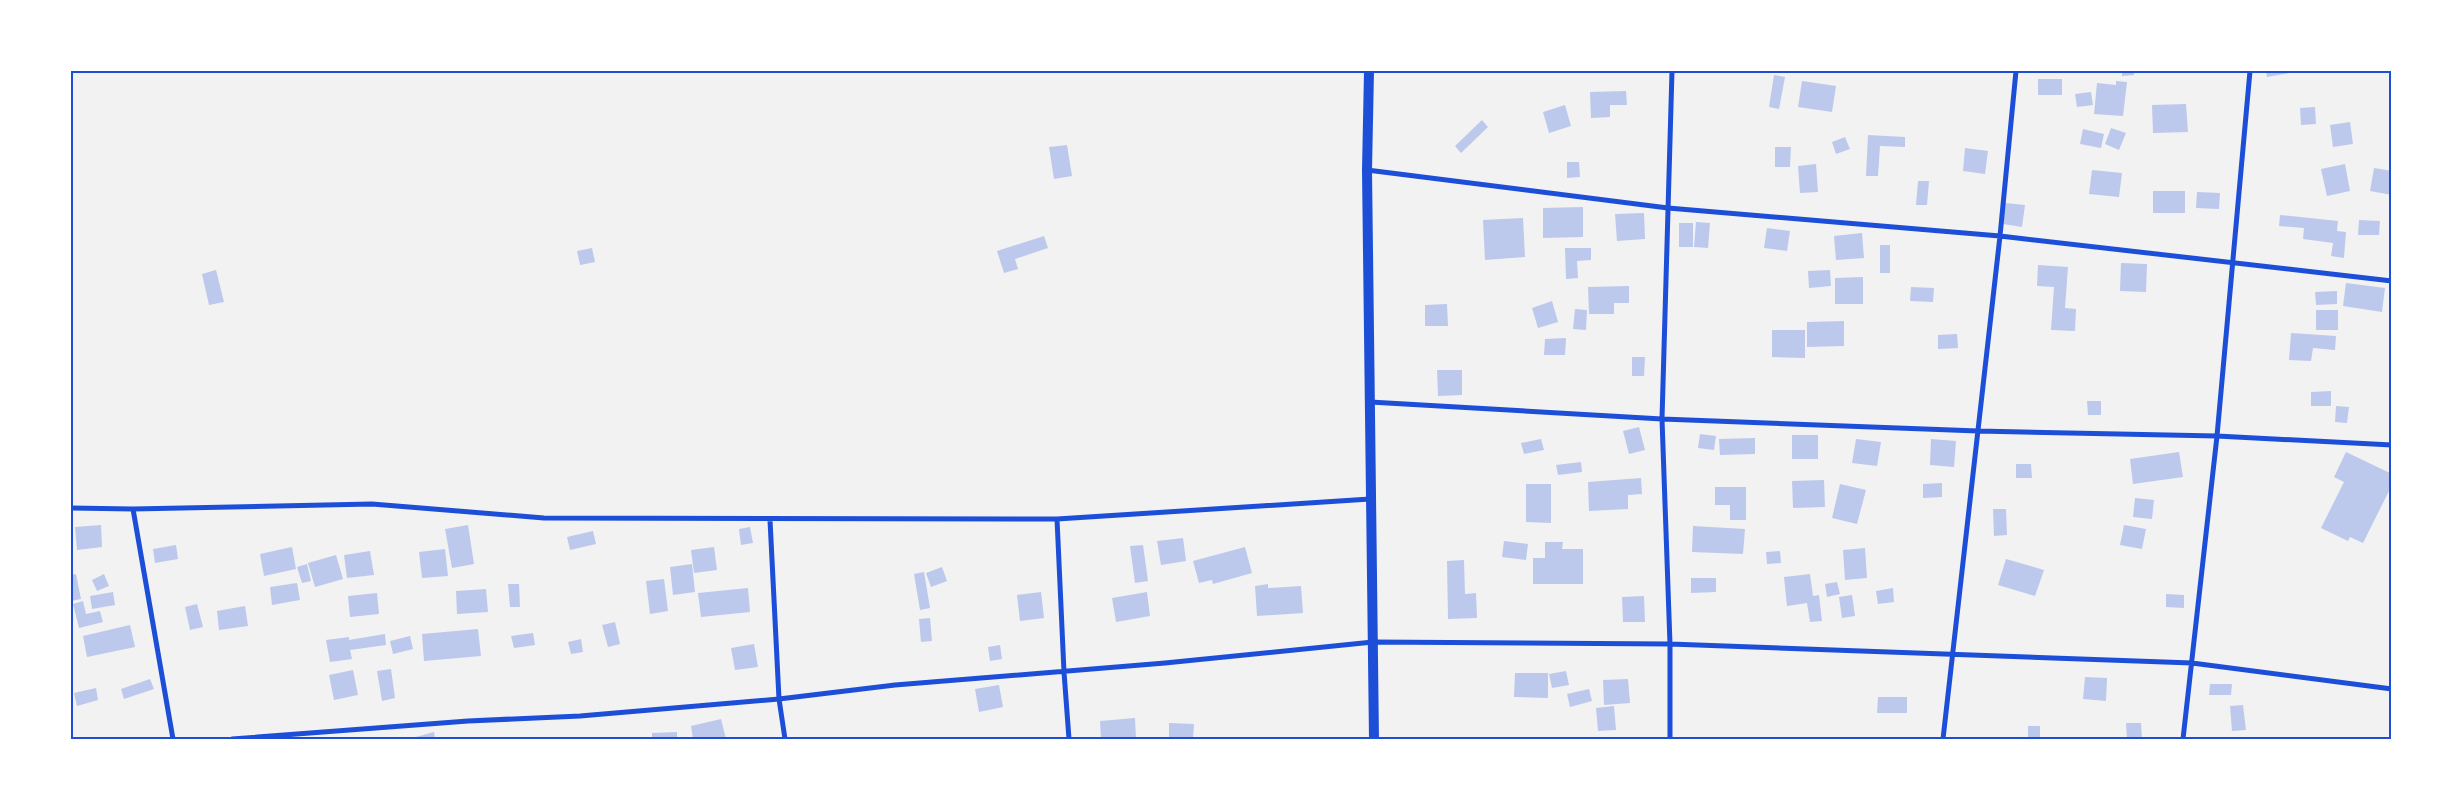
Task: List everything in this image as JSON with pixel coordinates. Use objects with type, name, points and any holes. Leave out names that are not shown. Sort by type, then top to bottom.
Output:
[{"type":"main road","points":[[1369,71],[1367,170],[1374,739]]},
{"type":"street","points":[[1670,739],[1670,644],[1662,419],[1672,71]]},
{"type":"street","points":[[1942,739],[2000,236],[2016,71]]},
{"type":"street","points":[[2183,739],[2217,436],[2250,71]]},
{"type":"street","points":[[1367,170],[1668,208],[2000,236],[2392,281]]},
{"type":"street","points":[[1369,402],[1662,419],[1978,431],[2217,436],[2392,445]]},
{"type":"street","points":[[71,508],[133,509],[372,504],[544,518],[770,520],[1057,519],[1370,499]]},
{"type":"street","points":[[133,509],[173,739]]},
{"type":"street","points":[[1057,519],[1069,739]]},
{"type":"street","points":[[770,520],[779,699],[785,739]]},
{"type":"street","points":[[232,739],[418,724],[580,716],[779,699],[894,685],[1064,672],[1373,642],[1670,644],[1951,656],[2192,663],[2392,689]]},
{"type":"building","points":[[2122,71],[2134,71],[2134,75],[2122,76]]},
{"type":"building","points":[[2266,71],[2295,71],[2295,72],[2267,77]]},
{"type":"building","points":[[1774,75],[1785,77],[1779,109],[1769,107]]},
{"type":"building","points":[[2038,79],[2062,79],[2062,95],[2038,95]]},
{"type":"building","points":[[1802,81],[1836,86],[1832,112],[1798,107]]},
{"type":"building","points":[[2116,81],[2127,82],[2123,116],[2094,114],[2097,83],[2116,85]]},
{"type":"building","points":[[1626,91],[1627,105],[1610,105],[1610,117],[1591,118],[1590,92]]},
{"type":"building","points":[[2091,92],[2093,105],[2077,107],[2075,94]]},
{"type":"building","points":[[2186,104],[2188,132],[2153,133],[2152,105]]},
{"type":"building","points":[[1565,105],[1571,126],[1549,133],[1543,112]]},
{"type":"building","points":[[2315,107],[2316,124],[2301,125],[2300,108]]},
{"type":"building","points":[[1482,120],[1488,127],[1461,153],[1455,146]]},
{"type":"building","points":[[2350,122],[2353,144],[2333,147],[2330,125]]},
{"type":"building","points":[[2111,128],[2126,133],[2119,150],[2105,144]]},
{"type":"building","points":[[2083,129],[2104,134],[2101,148],[2080,144]]},
{"type":"building","points":[[1868,135],[1905,137],[1905,147],[1880,146],[1878,176],[1866,176]]},
{"type":"building","points":[[1845,137],[1850,149],[1836,154],[1832,142]]},
{"type":"building","points":[[1067,145],[1072,176],[1054,179],[1049,147]]},
{"type":"building","points":[[1775,147],[1791,147],[1790,167],[1775,167]]},
{"type":"building","points":[[1965,148],[1988,151],[1985,174],[1963,171]]},
{"type":"building","points":[[1567,162],[1579,162],[1580,177],[1567,178]]},
{"type":"building","points":[[1816,164],[1818,192],[1800,193],[1798,166]]},
{"type":"building","points":[[2345,164],[2350,191],[2327,196],[2321,169]]},
{"type":"building","points":[[2374,168],[2392,171],[2392,195],[2370,191]]},
{"type":"building","points":[[2092,170],[2122,173],[2119,197],[2089,194]]},
{"type":"building","points":[[1918,181],[1929,181],[1927,205],[1916,205]]},
{"type":"building","points":[[2153,191],[2185,191],[2185,213],[2153,213]]},
{"type":"building","points":[[2197,192],[2220,193],[2219,209],[2196,208]]},
{"type":"building","points":[[2005,203],[2025,205],[2022,227],[2003,224]]},
{"type":"building","points":[[1583,207],[1583,237],[1543,238],[1543,208]]},
{"type":"building","points":[[1644,213],[1645,239],[1617,241],[1615,214]]},
{"type":"building","points":[[2280,215],[2338,221],[2337,231],[2346,232],[2344,258],[2331,256],[2333,243],[2303,239],[2304,228],[2279,226]]},
{"type":"building","points":[[1523,218],[1525,257],[1485,260],[1483,220]]},
{"type":"building","points":[[2359,220],[2380,221],[2379,235],[2358,235]]},
{"type":"building","points":[[1696,222],[1710,223],[1708,248],[1694,247]]},
{"type":"building","points":[[1679,223],[1693,223],[1693,247],[1679,247]]},
{"type":"building","points":[[1767,228],[1790,231],[1787,251],[1764,248]]},
{"type":"building","points":[[1862,233],[1864,258],[1836,260],[1834,236]]},
{"type":"building","points":[[1044,236],[1048,248],[1015,259],[1018,269],[1004,273],[997,251]]},
{"type":"building","points":[[1880,245],[1890,245],[1890,273],[1880,273]]},
{"type":"building","points":[[592,248],[595,262],[580,265],[577,251]]},
{"type":"building","points":[[1565,248],[1591,248],[1591,260],[1577,261],[1578,278],[1566,279]]},
{"type":"building","points":[[2121,263],[2147,264],[2146,292],[2120,291]]},
{"type":"building","points":[[2038,265],[2068,267],[2065,308],[2076,309],[2075,331],[2051,330],[2054,287],[2037,286]]},
{"type":"building","points":[[216,270],[224,302],[209,305],[202,274]]},
{"type":"building","points":[[1830,270],[1831,286],[1809,288],[1808,271]]},
{"type":"building","points":[[1863,277],[1863,304],[1835,304],[1835,278]]},
{"type":"building","points":[[2346,283],[2385,288],[2382,312],[2343,306]]},
{"type":"building","points":[[1629,286],[1629,303],[1614,303],[1614,314],[1589,314],[1588,287]]},
{"type":"building","points":[[1911,287],[1934,288],[1933,302],[1910,301]]},
{"type":"building","points":[[2337,291],[2337,304],[2316,305],[2315,292]]},
{"type":"building","points":[[1552,301],[1558,322],[1538,328],[1532,308]]},
{"type":"building","points":[[1447,304],[1448,326],[1425,326],[1425,305]]},
{"type":"building","points":[[1575,309],[1587,310],[1586,330],[1573,329]]},
{"type":"building","points":[[2316,310],[2338,310],[2338,330],[2316,330]]},
{"type":"building","points":[[1844,321],[1844,346],[1807,347],[1807,322]]},
{"type":"building","points":[[1772,330],[1805,330],[1805,358],[1772,357]]},
{"type":"building","points":[[2291,333],[2336,336],[2335,350],[2313,348],[2311,361],[2289,360]]},
{"type":"building","points":[[1957,334],[1958,348],[1938,349],[1938,335]]},
{"type":"building","points":[[1566,338],[1565,355],[1544,355],[1545,339]]},
{"type":"building","points":[[1632,357],[1645,357],[1644,376],[1632,376]]},
{"type":"building","points":[[1437,370],[1462,370],[1462,395],[1438,396]]},
{"type":"building","points":[[2331,391],[2331,406],[2311,406],[2311,392]]},
{"type":"building","points":[[2087,401],[2101,401],[2101,415],[2088,415]]},
{"type":"building","points":[[2336,406],[2349,407],[2347,423],[2335,422]]},
{"type":"building","points":[[1639,427],[1645,450],[1629,454],[1623,431]]},
{"type":"building","points":[[1700,434],[1716,436],[1714,450],[1698,448]]},
{"type":"building","points":[[1792,435],[1818,435],[1818,459],[1792,459]]},
{"type":"building","points":[[1755,438],[1755,454],[1720,455],[1719,439]]},
{"type":"building","points":[[1541,439],[1544,450],[1524,454],[1521,443]]},
{"type":"building","points":[[1856,439],[1881,442],[1877,466],[1852,463]]},
{"type":"building","points":[[1931,439],[1956,441],[1954,467],[1930,465]]},
{"type":"building","points":[[2179,452],[2183,477],[2133,484],[2130,459]]},
{"type":"building","points":[[2346,452],[2392,474],[2392,485],[2363,543],[2350,537],[2348,541],[2321,528],[2344,482],[2334,477]]},
{"type":"building","points":[[1581,462],[1582,472],[1558,475],[1556,465]]},
{"type":"building","points":[[2016,464],[2031,464],[2032,478],[2016,478]]},
{"type":"building","points":[[1641,478],[1642,494],[1628,495],[1628,509],[1589,511],[1588,482]]},
{"type":"building","points":[[1824,480],[1825,507],[1793,508],[1792,481]]},
{"type":"building","points":[[1942,483],[1942,497],[1923,498],[1923,484]]},
{"type":"building","points":[[1526,484],[1551,484],[1551,523],[1526,522]]},
{"type":"building","points":[[1840,484],[1866,490],[1857,524],[1832,518]]},
{"type":"building","points":[[1715,487],[1746,487],[1746,520],[1730,520],[1730,505],[1715,505]]},
{"type":"building","points":[[2135,498],[2154,500],[2152,519],[2133,517]]},
{"type":"building","points":[[1993,509],[2006,509],[2007,535],[1994,536]]},
{"type":"building","points":[[101,525],[102,547],[77,550],[75,527]]},
{"type":"building","points":[[468,525],[474,564],[452,568],[445,529]]},
{"type":"building","points":[[2124,525],[2146,529],[2142,549],[2120,545]]},
{"type":"building","points":[[1693,526],[1745,529],[1743,554],[1692,552]]},
{"type":"building","points":[[750,527],[753,543],[741,545],[739,529]]},
{"type":"building","points":[[593,531],[596,544],[570,550],[567,537]]},
{"type":"building","points":[[1183,538],[1186,561],[1161,565],[1157,541]]},
{"type":"building","points":[[1504,541],[1528,544],[1526,560],[1502,557]]},
{"type":"building","points":[[1545,542],[1563,542],[1562,549],[1583,549],[1583,584],[1533,584],[1533,558],[1545,558]]},
{"type":"building","points":[[176,545],[178,559],[155,563],[153,549]]},
{"type":"building","points":[[1143,545],[1148,581],[1135,583],[1130,546]]},
{"type":"building","points":[[292,547],[296,569],[264,576],[260,554]]},
{"type":"building","points":[[714,547],[717,570],[694,573],[691,550]]},
{"type":"building","points":[[1245,547],[1252,573],[1213,584],[1212,580],[1199,583],[1193,561]]},
{"type":"building","points":[[1865,548],[1867,578],[1845,580],[1843,550]]},
{"type":"building","points":[[445,549],[448,576],[422,578],[419,552]]},
{"type":"building","points":[[370,551],[374,575],[347,578],[344,555]]},
{"type":"building","points":[[1780,551],[1781,563],[1767,564],[1766,552]]},
{"type":"building","points":[[336,555],[343,579],[315,587],[308,563]]},
{"type":"building","points":[[2006,559],[2044,570],[2035,596],[1998,585]]},
{"type":"building","points":[[1464,560],[1465,594],[1476,593],[1477,618],[1448,619],[1447,561]]},
{"type":"building","points":[[307,564],[311,581],[302,583],[297,567]]},
{"type":"building","points":[[692,564],[695,592],[673,595],[670,567]]},
{"type":"building","points":[[942,567],[947,581],[931,587],[926,573]]},
{"type":"building","points":[[924,572],[930,608],[920,610],[914,574]]},
{"type":"building","points":[[76,574],[81,599],[71,601],[71,575]]},
{"type":"building","points":[[104,574],[109,586],[97,591],[92,580]]},
{"type":"building","points":[[1810,574],[1813,596],[1819,595],[1822,621],[1810,622],[1807,603],[1787,606],[1784,577]]},
{"type":"building","points":[[1691,578],[1716,578],[1716,592],[1691,593]]},
{"type":"building","points":[[664,579],[668,611],[650,614],[646,581]]},
{"type":"building","points":[[1837,582],[1840,594],[1827,597],[1825,584]]},
{"type":"building","points":[[297,583],[300,600],[272,605],[270,587]]},
{"type":"building","points":[[508,584],[519,584],[520,607],[510,607]]},
{"type":"building","points":[[1268,584],[1268,588],[1301,586],[1303,613],[1257,616],[1255,586]]},
{"type":"building","points":[[748,588],[750,612],[701,617],[698,593]]},
{"type":"building","points":[[1893,588],[1894,602],[1878,604],[1876,591]]},
{"type":"building","points":[[486,589],[488,612],[457,614],[456,591]]},
{"type":"building","points":[[113,592],[115,605],[92,609],[90,596]]},
{"type":"building","points":[[1041,592],[1044,618],[1020,621],[1017,595]]},
{"type":"building","points":[[1147,592],[1150,616],[1116,622],[1112,598]]},
{"type":"building","points":[[377,593],[379,614],[350,617],[348,596]]},
{"type":"building","points":[[2166,594],[2184,595],[2184,608],[2166,607]]},
{"type":"building","points":[[1852,595],[1855,616],[1842,618],[1839,597]]},
{"type":"building","points":[[1644,596],[1645,622],[1623,622],[1622,597]]},
{"type":"building","points":[[83,601],[86,614],[100,611],[103,622],[79,628],[73,604]]},
{"type":"building","points":[[197,604],[203,627],[190,630],[185,607]]},
{"type":"building","points":[[245,606],[248,626],[219,630],[217,611]]},
{"type":"building","points":[[930,618],[932,641],[921,642],[919,619]]},
{"type":"building","points":[[615,622],[620,644],[608,647],[602,625]]},
{"type":"building","points":[[130,625],[135,647],[87,657],[83,636]]},
{"type":"building","points":[[478,629],[481,656],[424,661],[422,634]]},
{"type":"building","points":[[533,633],[535,645],[514,648],[511,636]]},
{"type":"building","points":[[385,634],[386,645],[350,650],[352,659],[330,662],[326,640],[349,637],[349,640]]},
{"type":"building","points":[[410,636],[413,649],[393,654],[390,641]]},
{"type":"building","points":[[581,639],[583,652],[571,654],[568,642]]},
{"type":"building","points":[[754,644],[758,667],[735,670],[731,648]]},
{"type":"building","points":[[1000,645],[1002,659],[990,661],[988,647]]},
{"type":"building","points":[[391,669],[395,698],[382,701],[377,671]]},
{"type":"building","points":[[353,670],[358,695],[334,700],[329,675]]},
{"type":"building","points":[[1566,671],[1569,685],[1552,688],[1549,674]]},
{"type":"building","points":[[1515,673],[1548,673],[1548,698],[1514,697]]},
{"type":"building","points":[[2085,677],[2107,678],[2106,701],[2083,699]]},
{"type":"building","points":[[150,679],[154,689],[124,699],[121,689]]},
{"type":"building","points":[[1628,679],[1630,703],[1604,705],[1603,680]]},
{"type":"building","points":[[2210,684],[2232,684],[2231,695],[2209,695]]},
{"type":"building","points":[[999,685],[1003,707],[979,712],[975,689]]},
{"type":"building","points":[[96,688],[98,700],[77,706],[74,693]]},
{"type":"building","points":[[1589,689],[1592,701],[1570,707],[1567,694]]},
{"type":"building","points":[[1878,697],[1907,697],[1907,713],[1877,713]]},
{"type":"building","points":[[2243,705],[2246,730],[2232,731],[2230,706]]},
{"type":"building","points":[[1614,706],[1616,730],[1598,731],[1596,708]]},
{"type":"building","points":[[1135,718],[1136,739],[1101,739],[1100,721]]},
{"type":"building","points":[[721,719],[726,739],[693,739],[691,726]]},
{"type":"building","points":[[1169,723],[1194,724],[1193,739],[1169,739]]},
{"type":"building","points":[[2126,723],[2141,723],[2142,739],[2127,739]]},
{"type":"building","points":[[2028,726],[2040,726],[2040,739],[2028,739]]},
{"type":"building","points":[[434,732],[435,739],[412,739],[412,738]]},
{"type":"building","points":[[677,732],[677,739],[652,739],[652,733]]}]
